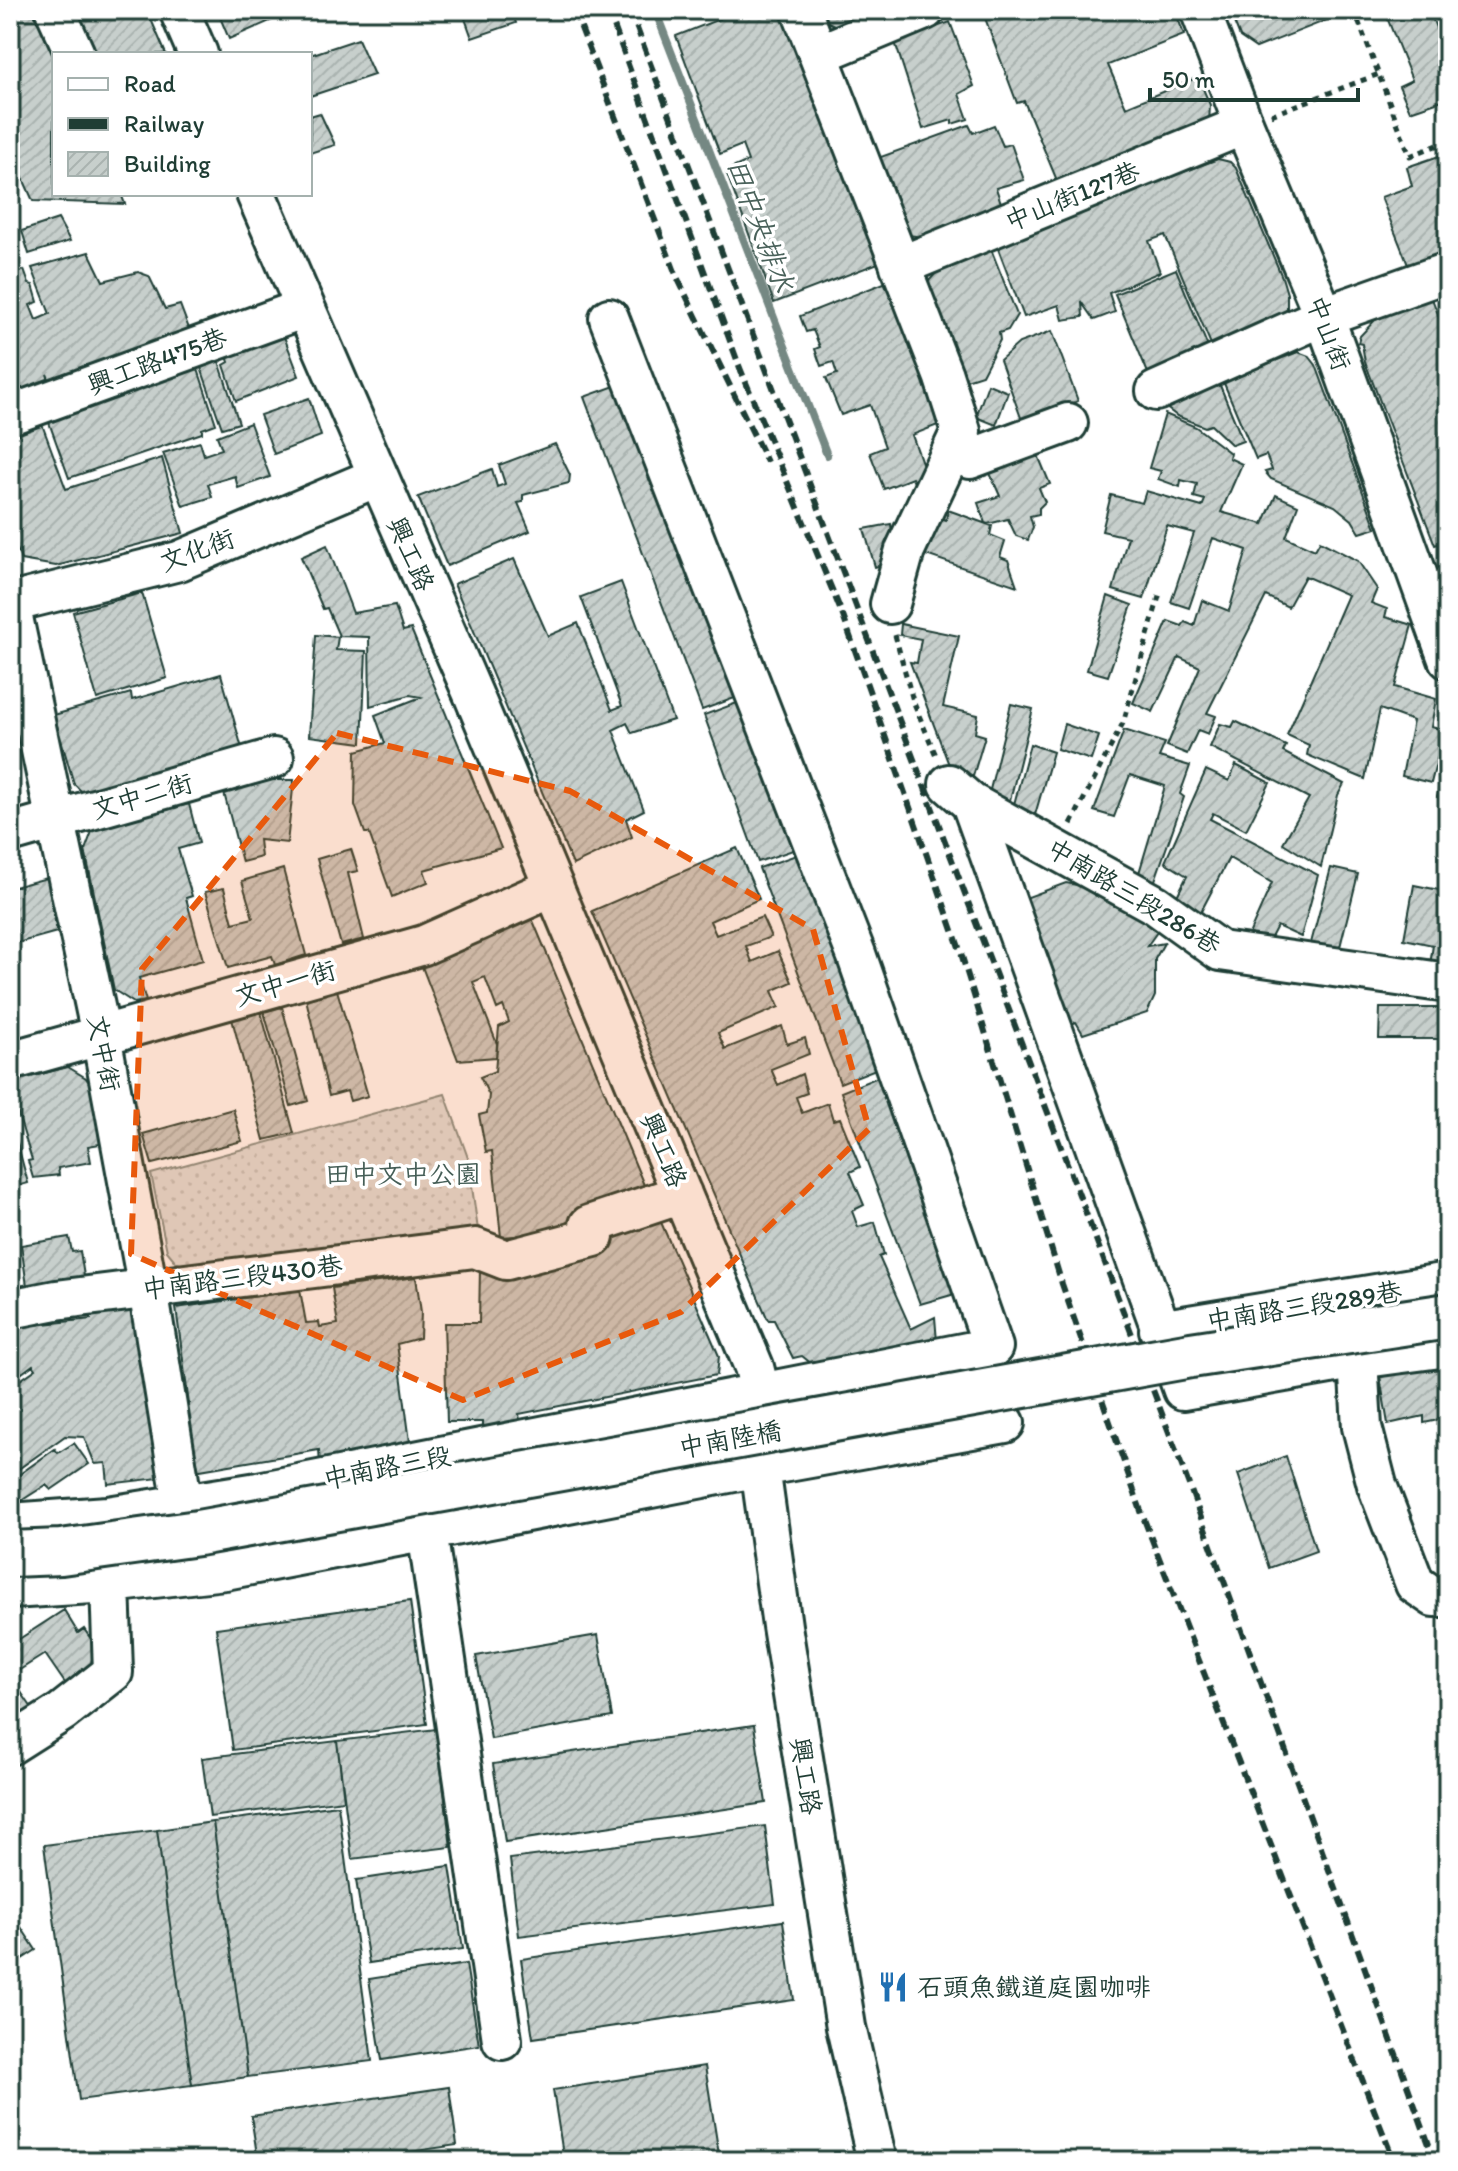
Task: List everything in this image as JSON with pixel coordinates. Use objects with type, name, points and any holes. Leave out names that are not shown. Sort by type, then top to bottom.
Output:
[{"type":"main road","name":"中南陸橋","points":[[10,1554],[61,1552],[198,1533],[1191,1355],[1448,1316]]},
{"type":"street","points":[[55,10],[74,52]]},
{"type":"street","points":[[179,10],[197,52]]},
{"type":"street","points":[[801,10],[943,375],[961,431],[905,550],[890,604]]},
{"type":"street","points":[[819,54],[925,10]]},
{"type":"street","name":"中山街","points":[[1200,10],[1244,125],[1324,316],[1448,659]]},
{"type":"street","name":"中山街127巷","points":[[900,266],[1244,125]]},
{"type":"street","name":"興工路","points":[[257,196],[473,694],[754,1367],[761,1395],[760,1467],[782,1626],[846,2027],[877,2161]]},
{"type":"street","points":[[1156,391],[1324,316],[1448,272]]},
{"type":"street","name":"興工路475巷","points":[[10,415],[305,308]]},
{"type":"street","name":"中南路三段","points":[[10,1523],[108,1516],[183,1505],[761,1395],[993,1347],[856,954],[609,318]]},
{"type":"street","points":[[951,453],[970,459],[1068,423]]},
{"type":"street","name":"文化街","points":[[10,603],[179,561],[377,477]]},
{"type":"street","name":"文中街","points":[[10,603],[101,1035],[148,1289],[183,1505]]},
{"type":"street","name":"文中二街","points":[[10,833],[274,758]]},
{"type":"street","points":[[960,794],[1183,1390],[1358,1359],[1448,1347]]},
{"type":"street","name":"中南路三段286巷","points":[[960,794],[1156,905],[1220,951],[1448,983]]},
{"type":"street","name":"文中一街","points":[[10,1061],[424,945],[554,887]]},
{"type":"street","name":"中南路三段430巷","points":[[10,1309],[148,1289],[491,1254],[594,1237],[589,1225],[682,1194]]},
{"type":"street","name":"中南路三段289巷","points":[[1159,1330],[1448,1282]]},
{"type":"street","points":[[1358,1359],[1362,1427],[1377,1485],[1415,1584],[1434,1597],[1448,1597]]},
{"type":"street","points":[[10,1589],[110,1583],[225,1570],[1005,1423]]},
{"type":"street","points":[[427,1531],[502,2040]]},
{"type":"street","points":[[10,1745],[62,1712],[113,1672],[110,1583]]},
{"type":"path","points":[[1354,10],[1410,156],[1448,141]]},
{"type":"path","points":[[1440,10],[1448,29]]},
{"type":"path","points":[[1244,125],[1379,74]]},
{"type":"path","points":[[1058,850],[1123,723],[1160,593]]},
{"type":"path","points":[[890,604],[896,643],[913,701],[960,794]]},
{"type":"highlighted area","points":[[337,733],[570,791],[813,929],[869,1129],[681,1312],[463,1400],[131,1254],[142,969]]},
{"type":"green space","name":"田中文中公園","points":[[445,1094],[468,1158],[478,1230],[196,1272],[176,1262],[167,1251],[151,1174]]},
{"type":"building","points":[[26,10],[43,10],[61,52],[52,52],[52,196],[122,196],[125,204],[33,201],[10,149],[10,17]]},
{"type":"building","points":[[73,10],[147,10],[165,52],[90,52]]},
{"type":"building","points":[[217,10],[295,10],[229,39]]},
{"type":"building","points":[[462,10],[511,10],[516,23],[472,38]]},
{"type":"building","points":[[742,10],[783,10],[881,262],[774,303],[726,171],[748,161],[742,145],[720,154],[676,36]]},
{"type":"building","points":[[816,10],[883,10],[840,28],[822,19]]},
{"type":"building","points":[[982,10],[1175,10],[1184,35],[1108,65],[1126,107],[1198,77],[1210,105],[1209,123],[1058,183],[1024,101],[1017,103]]},
{"type":"building","points":[[1229,10],[1344,10],[1345,13],[1256,48],[1240,37]]},
{"type":"building","points":[[1384,10],[1429,10],[1448,59],[1448,98],[1410,111],[1399,86],[1412,80]]},
{"type":"building","points":[[950,22],[974,86],[959,94],[968,119],[952,124],[952,120],[923,129],[895,42]]},
{"type":"building","points":[[358,39],[374,75],[312,95],[312,54]]},
{"type":"building","points":[[320,113],[335,145],[312,152],[312,115]]},
{"type":"building","points":[[969,125],[973,133],[994,125],[1003,146],[1011,144],[1024,180],[996,188],[1003,209],[923,237],[908,235],[878,158]]},
{"type":"building","points":[[1442,155],[1448,169],[1448,254],[1410,270],[1381,197],[1412,186],[1407,167]]},
{"type":"building","points":[[1218,159],[1230,162],[1236,168],[1282,277],[1287,309],[1281,320],[1212,347],[1165,235],[1149,241],[1160,272],[1109,293],[1115,312],[1094,320],[1082,303],[1083,317],[1063,320],[1059,305],[1024,317],[997,246],[1151,180],[1152,184]]},
{"type":"building","points":[[58,219],[70,241],[29,254],[22,231]]},
{"type":"building","points":[[991,249],[1017,315],[1008,330],[999,333],[1000,340],[982,375],[963,381],[927,283],[939,270]]},
{"type":"building","points":[[89,252],[103,281],[138,272],[149,276],[165,309],[180,305],[191,334],[54,391],[47,374],[52,391],[10,404],[10,260],[15,273],[24,270],[29,284],[33,285],[38,302],[30,305],[36,320],[50,314],[32,268]]},
{"type":"building","points":[[1176,269],[1210,352],[1150,378],[1115,294]]},
{"type":"building","points":[[889,281],[943,423],[912,435],[926,474],[917,490],[912,478],[884,489],[870,453],[885,447],[870,405],[841,415],[826,378],[837,374],[833,362],[821,366],[815,349],[820,347],[813,330],[806,332],[800,316]]},
{"type":"building","points":[[1431,296],[1448,340],[1448,541],[1435,545],[1365,362],[1362,344],[1358,343],[1360,336],[1375,320]]},
{"type":"building","points":[[280,326],[299,376],[236,401],[224,365],[229,362],[224,348]]},
{"type":"building","points":[[1052,331],[1078,401],[1024,426],[1000,360],[1019,343]]},
{"type":"building","points":[[216,352],[239,423],[222,428],[198,359]]},
{"type":"building","points":[[1298,352],[1309,356],[1316,365],[1376,528],[1360,533],[1352,520],[1335,506],[1271,479],[1265,472],[1272,470],[1266,455],[1256,459],[1223,381]]},
{"type":"building","points":[[195,360],[216,424],[202,429],[202,433],[69,478],[46,414]]},
{"type":"building","points":[[626,382],[743,695],[702,710],[584,397]]},
{"type":"building","points":[[1219,383],[1243,441],[1232,445],[1211,425],[1205,427],[1177,416],[1165,407]]},
{"type":"building","points":[[988,384],[1008,392],[996,425],[976,417]]},
{"type":"building","points":[[309,398],[321,436],[274,454],[260,415]]},
{"type":"building","points":[[1165,414],[1196,427],[1230,453],[1229,458],[1242,464],[1221,512],[1263,524],[1276,495],[1298,505],[1286,537],[1315,550],[1320,541],[1358,561],[1377,589],[1371,603],[1387,609],[1385,617],[1412,625],[1395,687],[1436,699],[1431,727],[1448,731],[1448,800],[1437,797],[1445,757],[1438,756],[1431,783],[1402,776],[1413,721],[1380,709],[1365,779],[1307,755],[1309,745],[1287,735],[1348,595],[1305,576],[1288,607],[1266,596],[1207,713],[1216,716],[1208,734],[1198,730],[1187,754],[1167,746],[1200,667],[1179,657],[1153,712],[1133,703],[1168,621],[1194,626],[1202,600],[1229,611],[1247,550],[1213,538],[1189,608],[1171,602],[1194,533],[1167,526],[1144,599],[1113,590],[1128,537],[1102,531],[1111,495],[1142,503],[1146,491],[1202,507],[1205,500],[1194,497],[1197,484],[1181,480],[1180,487],[1158,479],[1161,471],[1149,468]]},
{"type":"building","points":[[40,419],[66,489],[162,458],[183,533],[56,566],[21,560],[10,528],[10,430]]},
{"type":"building","points":[[250,423],[270,477],[238,488],[235,476],[208,484],[212,497],[183,506],[163,453],[200,442],[204,455],[222,449],[217,436]]},
{"type":"building","points":[[555,444],[570,475],[569,483],[523,495],[523,502],[518,503],[530,531],[447,566],[418,497],[492,469],[497,487],[505,484],[499,465]]},
{"type":"building","points":[[1037,453],[1050,484],[1039,488],[1045,502],[1039,508],[1039,514],[1030,516],[1033,527],[1028,540],[1016,536],[1008,519],[985,523],[978,503],[1000,496],[989,471]]},
{"type":"building","points":[[948,510],[992,526],[990,535],[1005,541],[1000,557],[1008,560],[1017,586],[914,551],[930,514],[946,520]]},
{"type":"building","points":[[891,524],[893,546],[887,563],[875,567],[864,529]]},
{"type":"building","points":[[327,545],[353,613],[395,606],[403,631],[411,629],[501,848],[424,870],[428,882],[392,897],[369,833],[365,833],[355,805],[356,751],[385,743],[375,715],[421,697],[410,695],[370,706],[369,637],[339,636],[327,608],[323,609],[301,557]]},
{"type":"building","points":[[514,559],[548,636],[578,623],[612,710],[622,706],[581,597],[621,582],[673,720],[632,733],[627,723],[613,730],[644,810],[626,819],[632,837],[573,865],[454,584]]},
{"type":"building","points":[[142,593],[167,678],[97,699],[73,612]]},
{"type":"building","points":[[1108,596],[1132,605],[1108,676],[1087,670]]},
{"type":"building","points":[[901,624],[959,636],[943,707],[978,715],[975,733],[985,736],[971,783],[954,778],[910,662],[917,663],[921,639],[900,635]]},
{"type":"building","points":[[316,635],[338,637],[336,650],[366,651],[362,743],[309,736]]},
{"type":"building","points":[[221,674],[243,752],[84,794],[74,784],[54,715],[131,693],[132,700]]},
{"type":"building","points":[[745,700],[799,848],[758,862],[704,715]]},
{"type":"building","points":[[1011,704],[1033,709],[1009,804],[988,798]]},
{"type":"building","points":[[1235,721],[1286,746],[1283,752],[1344,784],[1338,795],[1321,867],[1283,843],[1309,798],[1210,747],[1220,724],[1232,727]]},
{"type":"building","points":[[1064,724],[1099,736],[1091,760],[1057,749]]},
{"type":"building","points":[[1124,730],[1165,743],[1159,757],[1190,766],[1180,794],[1184,797],[1152,889],[1136,883],[1165,786],[1130,775],[1114,817],[1094,811]]},
{"type":"building","points":[[1030,744],[1053,752],[1035,815],[1013,808]]},
{"type":"building","points":[[1236,765],[1270,783],[1246,830],[1213,813],[1210,819],[1318,875],[1301,937],[1277,926],[1266,947],[1246,941],[1272,883],[1229,858],[1196,921],[1172,906],[1187,876],[1165,862],[1206,770],[1229,781]]},
{"type":"building","points":[[271,780],[294,780],[287,843],[259,840],[261,857],[242,862],[224,793]]},
{"type":"building","points":[[189,804],[199,843],[178,849],[192,896],[186,898],[203,960],[139,978],[146,1001],[134,1003],[114,990],[85,850],[93,829]]},
{"type":"building","points":[[737,848],[759,899],[710,921],[716,935],[762,917],[771,937],[746,946],[752,962],[778,951],[792,982],[772,991],[779,1007],[718,1033],[725,1049],[782,1026],[787,1044],[805,1038],[809,1054],[771,1069],[778,1085],[802,1074],[807,1093],[796,1097],[802,1113],[828,1103],[833,1120],[840,1118],[860,1167],[850,1172],[864,1205],[852,1211],[858,1227],[875,1222],[884,1255],[879,1257],[911,1329],[935,1317],[938,1354],[812,1364],[802,1356],[793,1358],[774,1320],[768,1320],[592,911]]},
{"type":"building","points":[[351,849],[358,871],[348,873],[364,939],[341,945],[317,859]]},
{"type":"building","points":[[802,853],[881,1067],[840,1083],[759,868]]},
{"type":"building","points":[[1331,868],[1358,874],[1339,951],[1311,943]]},
{"type":"building","points":[[283,869],[306,955],[275,965],[272,956],[228,968],[205,892],[224,888],[233,923],[253,918],[242,881]]},
{"type":"building","points":[[1082,877],[1162,925],[1147,946],[1164,943],[1155,959],[1155,996],[1147,1013],[1083,1034],[1076,1022],[1058,1030],[1017,901],[1066,883],[1076,885]]},
{"type":"building","points":[[1448,877],[1448,968],[1430,965],[1433,945],[1404,939],[1414,885],[1444,891]]},
{"type":"building","points":[[47,878],[57,932],[10,945],[10,888]]},
{"type":"building","points":[[531,916],[649,1197],[555,1233],[501,1237],[492,1151],[486,1152],[479,1115],[487,1113],[489,1095],[480,1077],[495,1071],[499,1027],[509,1022],[503,1006],[497,1009],[485,977],[473,982],[497,1044],[496,1057],[458,1060],[421,964]]},
{"type":"building","points":[[1439,989],[1448,989],[1448,1039],[1379,1039],[1380,1008],[1440,1008]]},
{"type":"building","points":[[337,990],[368,1096],[350,1101],[347,1091],[329,1096],[306,999]]},
{"type":"building","points":[[282,1007],[308,1101],[291,1106],[264,1012]]},
{"type":"building","points":[[261,1012],[294,1133],[264,1140],[232,1019]]},
{"type":"building","points":[[68,1067],[86,1078],[91,1086],[100,1144],[88,1146],[91,1162],[58,1168],[59,1175],[33,1178],[28,1161],[32,1160],[17,1111],[10,1114],[10,1082]]},
{"type":"building","points":[[883,1075],[962,1292],[920,1304],[841,1092]]},
{"type":"building","points":[[233,1109],[242,1141],[152,1164],[143,1134]]},
{"type":"building","points":[[10,1116],[28,1183],[10,1188]]},
{"type":"building","points":[[657,1213],[719,1356],[717,1375],[519,1414],[521,1427],[482,1431],[482,1422],[447,1422],[444,1323],[479,1323],[480,1267]]},
{"type":"building","points":[[69,1237],[72,1252],[80,1251],[84,1276],[27,1286],[21,1245]]},
{"type":"building","points":[[416,1277],[421,1312],[420,1338],[397,1344],[411,1449],[320,1465],[319,1450],[194,1471],[184,1406],[189,1404],[176,1308],[300,1290],[306,1323],[319,1322],[320,1327],[338,1324],[332,1288]]},
{"type":"building","points":[[134,1304],[160,1478],[108,1484],[106,1463],[95,1464],[84,1437],[65,1436],[10,1475],[10,1387],[36,1369],[33,1365],[15,1378],[10,1369],[10,1335],[24,1326],[91,1319],[90,1309]]},
{"type":"building","points":[[1448,1363],[1448,1418],[1424,1423],[1424,1416],[1388,1424],[1380,1377]]},
{"type":"building","points":[[74,1443],[89,1464],[51,1490],[46,1485],[10,1508],[10,1481],[55,1449],[58,1453]]},
{"type":"building","points":[[1286,1456],[1316,1551],[1269,1568],[1238,1474]]},
{"type":"building","points":[[410,1601],[427,1724],[233,1750],[216,1628]]},
{"type":"building","points":[[64,1610],[78,1633],[84,1629],[95,1645],[89,1673],[67,1686],[45,1654],[10,1676],[10,1645]]},
{"type":"building","points":[[598,1635],[612,1717],[491,1739],[476,1656]]},
{"type":"building","points":[[10,1676],[34,1711],[10,1723]]},
{"type":"building","points":[[754,1725],[766,1803],[505,1842],[493,1764]]},
{"type":"building","points":[[436,1729],[451,1847],[352,1859],[337,1741]]},
{"type":"building","points":[[337,1741],[344,1800],[210,1817],[202,1758]]},
{"type":"building","points":[[338,1805],[372,2061],[248,2077],[213,1822]]},
{"type":"building","points":[[213,1822],[248,2077],[192,2085],[157,1830]]},
{"type":"building","points":[[765,1826],[775,1904],[519,1936],[510,1859]]},
{"type":"building","points":[[157,1830],[192,2085],[79,2100],[44,1845]]},
{"type":"building","points":[[450,1866],[463,1949],[369,1963],[356,1880]]},
{"type":"building","points":[[13,1915],[36,1950],[10,1967],[10,1917]]},
{"type":"building","points":[[783,1921],[794,2000],[533,2038],[521,1959]]},
{"type":"building","points":[[466,1964],[479,2045],[382,2060],[369,1979]]},
{"type":"building","points":[[705,2066],[720,2161],[564,2161],[553,2090]]},
{"type":"building","points":[[449,2087],[457,2145],[349,2161],[258,2161],[251,2116]]},
{"type":"waterway","name":"田中央排水","points":[[655,10],[827,455]]},
{"type":"railway","points":[[574,10],[677,277],[767,462]]},
{"type":"railway","points":[[608,10],[740,368],[843,616],[961,953],[1062,1284],[1142,1514],[1394,2161]]},
{"type":"railway","points":[[630,10],[1189,1485],[1435,2161]]},
{"type":"place","name":"石頭魚鐵道庭園咖啡","points":[[893,1987]]}]
